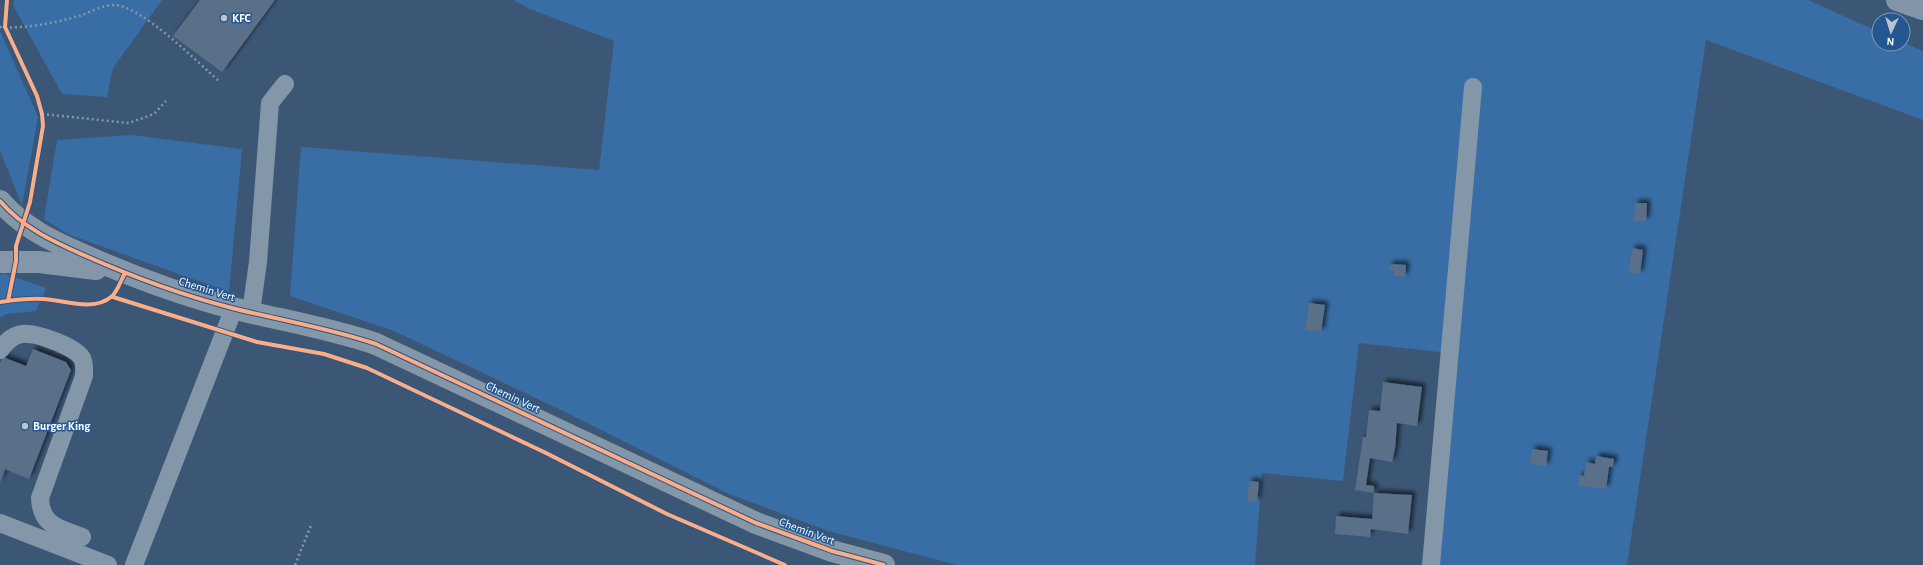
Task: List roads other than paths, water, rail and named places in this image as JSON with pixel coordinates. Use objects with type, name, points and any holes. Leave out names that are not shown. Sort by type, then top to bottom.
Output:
[{"type":"highway","points":[[1897,0],[1923,9]]},
{"type":"street","points":[[0,201],[13,215],[36,231],[125,273]]},
{"type":"street","points":[[0,262],[39,262],[125,273]]},
{"type":"street","name":"Chemin Vert","points":[[125,273],[243,310],[337,332],[376,344],[756,523],[832,551],[884,565]]},
{"type":"lane","points":[[134,565],[243,310],[258,262],[270,103],[285,84]]},
{"type":"lane","points":[[1431,565],[1473,87]]},
{"type":"lane","points":[[0,350],[13,337],[21,334],[40,335],[78,353],[82,359],[84,376],[40,498],[43,515],[48,521],[56,527],[82,537]]},
{"type":"lane","points":[[0,523],[108,565]]},
{"type":"place","name":"KFC","points":[[224,18]]},
{"type":"place","name":"Burger King","points":[[25,426]]}]
